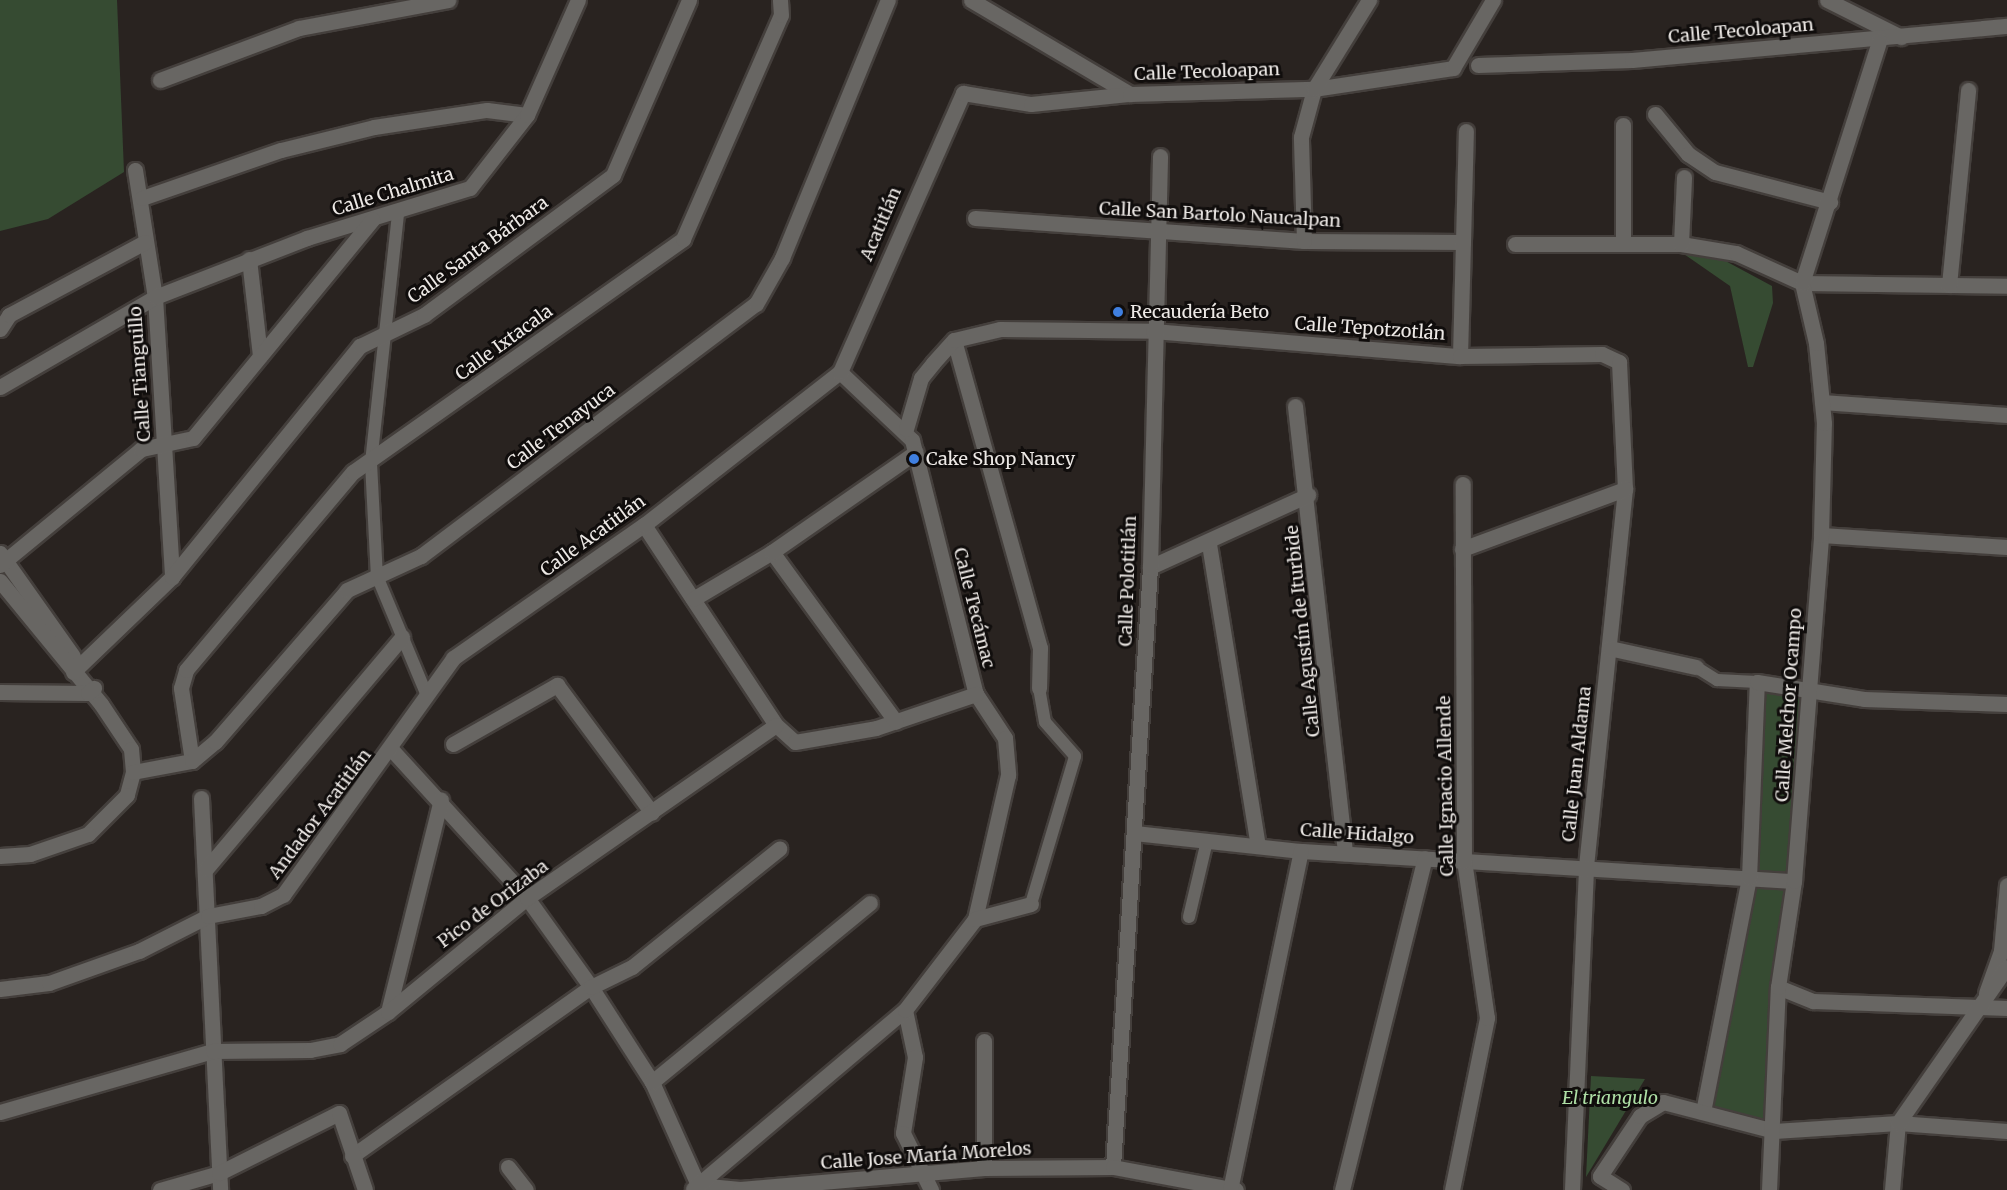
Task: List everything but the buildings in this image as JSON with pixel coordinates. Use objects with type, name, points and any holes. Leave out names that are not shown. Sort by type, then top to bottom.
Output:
[{"type":"street","points":[[160,80],[299,28],[448,0]]},
{"type":"street","name":"Calle Chalmita","points":[[0,387],[154,297],[249,259],[373,219],[398,214],[470,188],[527,115],[578,0]]},
{"type":"street","name":"Calle Santa Bárbara","points":[[77,669],[171,577],[360,346],[390,328],[424,315],[613,175],[689,0]]},
{"type":"street","name":"Calle Ixtacala","points":[[192,760],[182,678],[353,472],[371,463],[682,239],[781,15],[780,0]]},
{"type":"street","name":"Calle Tenayuca","points":[[133,772],[192,760],[215,742],[347,590],[421,556],[756,304],[782,258],[888,0]]},
{"type":"street","points":[[971,0],[1130,94]]},
{"type":"street","points":[[1304,241],[1301,137],[1314,89],[1369,0]]},
{"type":"street","name":"Calle Tecoloapan","points":[[963,93],[1031,104],[1130,94],[1314,89],[1453,68],[1493,0]]},
{"type":"street","points":[[1827,0],[1901,37]]},
{"type":"street","name":"Calle Tecoloapan","points":[[1478,65],[1879,41],[2007,26]]},
{"type":"street","points":[[1802,283],[1830,202],[1879,41]]},
{"type":"street","points":[[1949,285],[1968,90]]},
{"type":"street","name":"Acatitlán","points":[[840,372],[963,93]]},
{"type":"street","points":[[142,198],[281,150],[374,126],[487,110],[527,115]]},
{"type":"street","points":[[1655,114],[1688,154],[1715,172],[1830,202]]},
{"type":"street","points":[[1623,125],[1623,242]]},
{"type":"street","points":[[1460,356],[1466,131]]},
{"type":"street","name":"Calle Polotitlán","points":[[1113,1167],[1150,567],[1153,331],[1161,232],[1160,156]]},
{"type":"street","name":"Calle Tianguillo","points":[[135,170],[142,198],[145,242],[154,297],[165,442],[171,577]]},
{"type":"street","points":[[1681,244],[1684,177]]},
{"type":"street","points":[[398,214],[390,328],[371,463],[377,576],[425,691]]},
{"type":"street","name":"Calle San Bartolo Naucalpan","points":[[975,218],[1304,241],[1463,242]]},
{"type":"street","points":[[0,856],[30,854],[88,834],[127,795],[133,772],[131,749],[2,560],[141,449],[165,442],[181,444],[193,438],[373,219]]},
{"type":"street","points":[[2,324],[145,242]]},
{"type":"street","points":[[1515,244],[1623,242],[1681,244],[1736,253],[1802,283],[2007,286]]},
{"type":"street","points":[[249,259],[260,355]]},
{"type":"street","name":"Calle Melchor Ocampo","points":[[1769,1190],[1774,1131],[1778,987],[1794,881],[1821,535],[1822,402],[1816,343],[1802,283]]},
{"type":"street","name":"Calle Tepotzotlán","points":[[954,340],[1000,329],[1153,331],[1460,356],[1602,354]]},
{"type":"street","points":[[840,372],[906,429],[921,378],[954,340]]},
{"type":"street","points":[[954,340],[1040,648],[1039,688],[1045,722],[1075,756],[1031,904],[975,919]]},
{"type":"street","name":"Calle Juan Aldama","points":[[1572,1190],[1586,869],[1625,489],[1622,369],[1619,362],[1602,354]]},
{"type":"street","name":"Calle Acatitlán","points":[[392,750],[425,691],[453,658],[644,525],[840,372]]},
{"type":"street","points":[[1822,402],[2007,415]]},
{"type":"street","name":"Calle Agustín de Iturbide","points":[[1295,406],[1308,495],[1346,853]]},
{"type":"street","name":"Calle Tecámac","points":[[776,725],[801,743],[896,722],[976,694],[916,452],[906,429]]},
{"type":"street","points":[[693,599],[772,552],[916,452]]},
{"type":"street","name":"Calle Ignacio Allende","points":[[1452,1190],[1486,1037],[1464,861],[1463,484]]},
{"type":"street","points":[[1462,549],[1625,489]]},
{"type":"street","points":[[1150,567],[1209,544],[1308,495]]},
{"type":"street","points":[[644,525],[776,725]]},
{"type":"street","points":[[1821,535],[2007,547]]},
{"type":"street","points":[[1209,544],[1258,846]]},
{"type":"street","points":[[772,552],[896,722]]},
{"type":"street","points":[[0,581],[77,669]]},
{"type":"street","points":[[206,869],[402,638]]},
{"type":"street","points":[[1609,648],[1696,667],[1718,680],[1757,681],[1810,691],[1923,705],[2007,704]]},
{"type":"street","points":[[1703,1112],[1749,878],[1757,681]]},
{"type":"street","points":[[453,744],[557,685],[652,813]]},
{"type":"street","points":[[0,692],[92,690]]},
{"type":"street","points":[[392,750],[441,800],[527,898],[591,987],[652,1082],[694,1187],[905,1010],[975,919],[1008,756],[994,718],[976,694]]},
{"type":"street","name":"Pico de Orizaba","points":[[0,1112],[213,1051],[326,1048],[356,1036],[527,898],[776,725]]},
{"type":"street","name":"Andador Acatitlán","points":[[0,989],[71,975],[139,951],[208,916],[261,906],[283,895],[392,750]]},
{"type":"street","points":[[201,798],[220,1190]]},
{"type":"street","points":[[388,1012],[441,800]]},
{"type":"street","name":"Calle Hidalgo","points":[[1135,833],[1301,851],[1794,881]]},
{"type":"street","points":[[1189,917],[1207,842]]},
{"type":"street","points":[[352,1156],[591,987],[632,967],[779,849]]},
{"type":"street","points":[[1232,1189],[1301,851]]},
{"type":"street","points":[[1342,1190],[1425,858]]},
{"type":"street","points":[[1980,1008],[2001,951],[2007,885]]},
{"type":"street","points":[[652,1082],[870,903]]},
{"type":"street","points":[[1892,1190],[1898,1123],[2007,967]]},
{"type":"street","points":[[1778,987],[1813,1001],[2007,1008]]},
{"type":"street","points":[[905,1010],[915,1058],[903,1133],[918,1174],[931,1190]]},
{"type":"street","points":[[984,1041],[984,1168]]},
{"type":"street","points":[[1622,1190],[1600,1176],[1616,1145],[1654,1105],[1673,1101],[1703,1112],[1774,1131],[1898,1123],[2007,1131]]},
{"type":"street","points":[[160,1190],[219,1173],[339,1113],[365,1190]]},
{"type":"street","points":[[508,1167],[526,1190]]},
{"type":"street","name":"Calle Jose María Morelos","points":[[694,1187],[740,1189],[984,1168],[1113,1167],[1232,1189]]},
{"type":"street","points":[[913,1190],[918,1174]]},
{"type":"green space","points":[[0,0],[117,0],[124,172],[48,219],[0,231]]},
{"type":"green space","points":[[1681,252],[1720,258],[1772,286],[1773,303],[1753,367],[1748,367],[1730,286]]},
{"type":"green space","points":[[1757,682],[1810,691],[1774,1131],[1703,1112],[1749,878]]},
{"type":"green space","name":"El triangulo","points":[[1591,1076],[1645,1079],[1586,1177]]},
{"type":"place","name":"Recaudería Beto","points":[[1118,312]]},
{"type":"place","name":"Cake Shop Nancy","points":[[914,459]]}]
